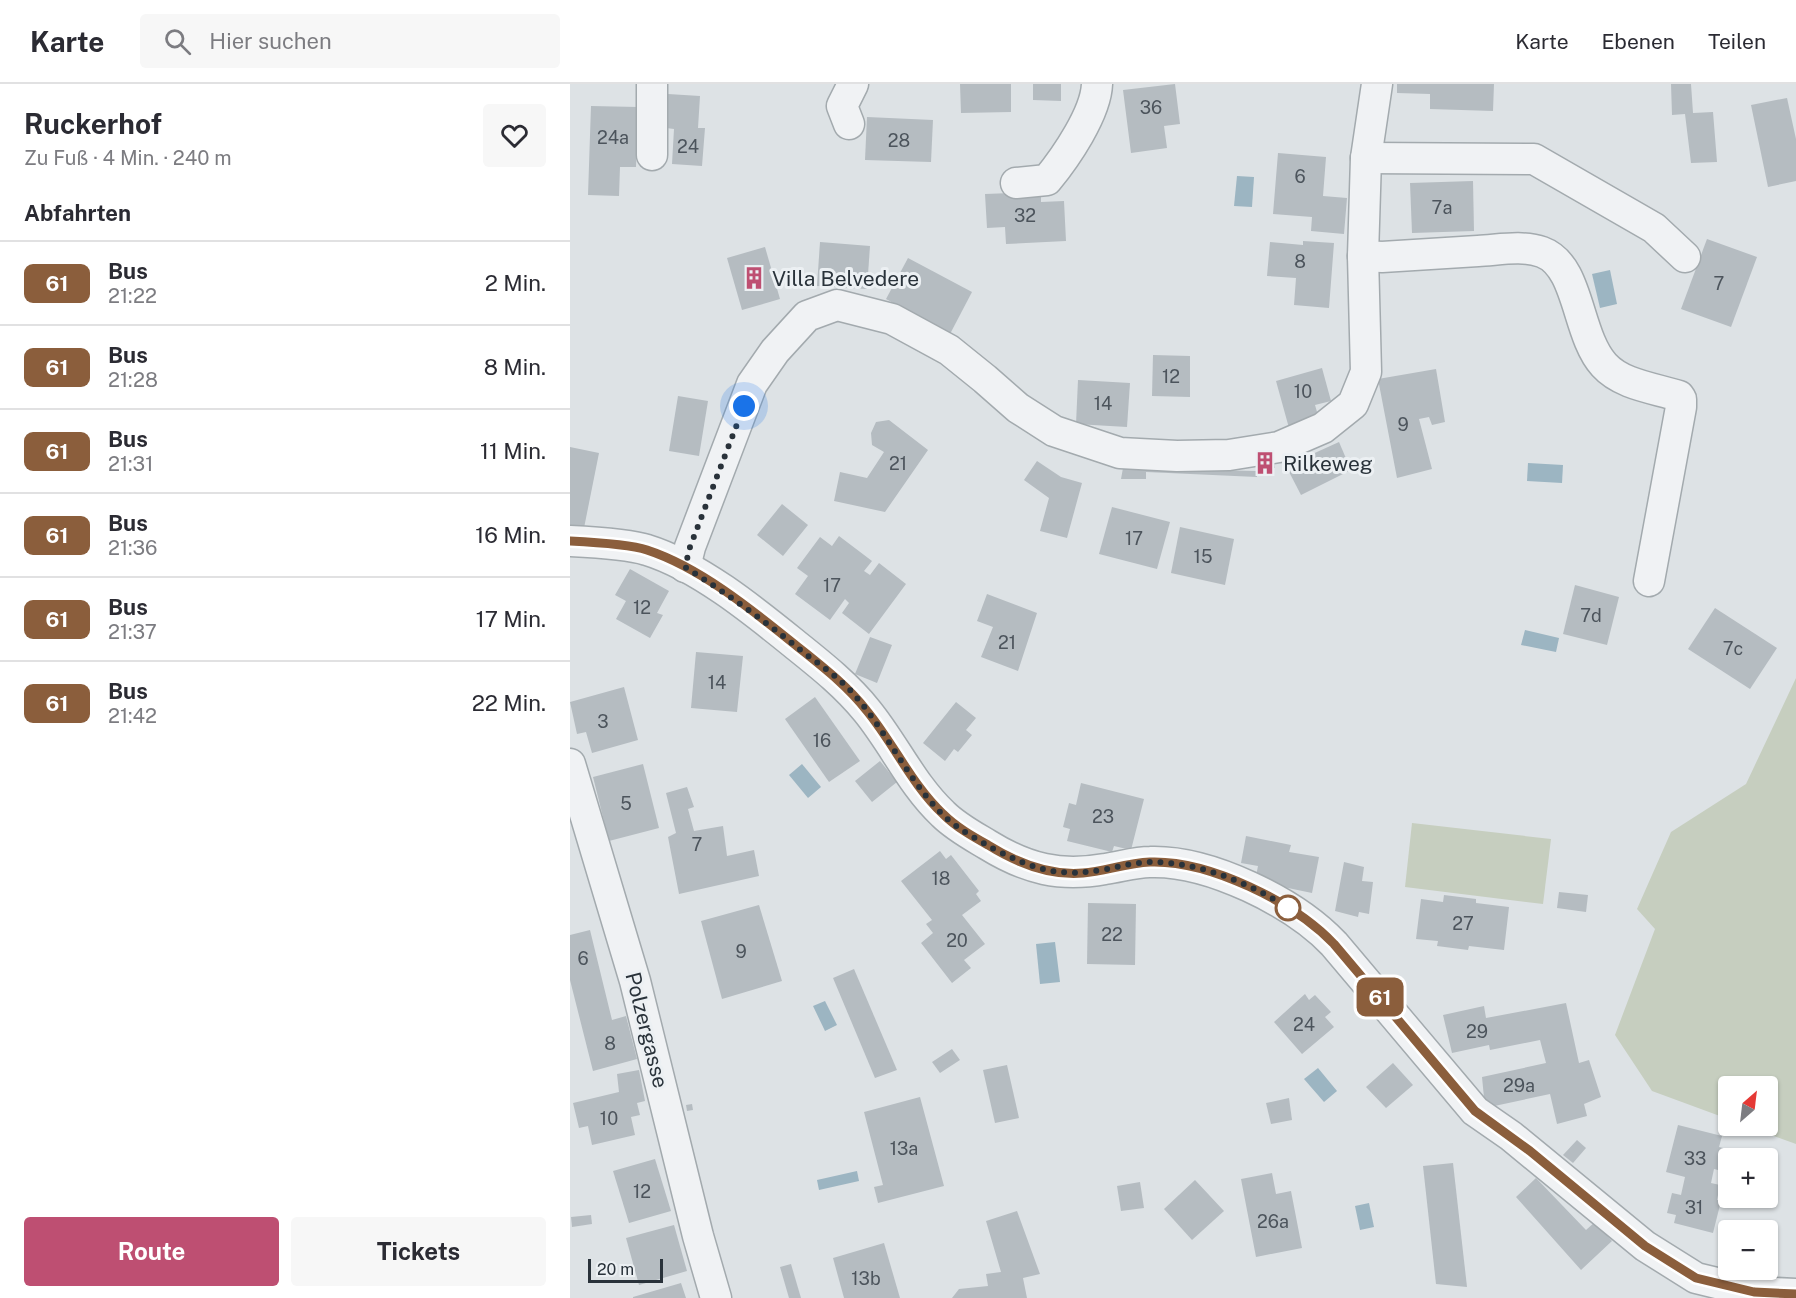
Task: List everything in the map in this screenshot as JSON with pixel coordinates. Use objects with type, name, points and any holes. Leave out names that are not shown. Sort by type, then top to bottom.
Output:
[{"type":"street","points":[[652,84],[652,155]]},
{"type":"street","points":[[849,124],[842,106],[853,84]]},
{"type":"street","points":[[1016,183],[1047,180],[1059,166],[1075,141],[1096,94],[1097,84]]},
{"type":"street","points":[[685,567],[690,547],[752,384],[775,351],[807,316],[837,305],[892,319],[949,350],[1018,408],[1054,431],[1120,453],[1177,456],[1229,455],[1279,447],[1323,428],[1353,404],[1366,372],[1363,256],[1366,158],[1377,84]]},
{"type":"street","points":[[1366,158],[1534,159],[1654,228],[1685,258]]},
{"type":"street","points":[[1363,256],[1382,257],[1527,248],[1551,256],[1567,273],[1586,336],[1604,365],[1625,379],[1648,389],[1679,396],[1681,407],[1649,581]]},
{"type":"street","points":[[584,542],[646,550],[685,567],[730,595],[848,689],[877,724],[920,788],[940,812],[990,847],[1035,868],[1063,873],[1083,873],[1151,862],[1197,867],[1225,876],[1286,906],[1319,928],[1334,944],[1475,1111],[1524,1146],[1645,1246],[1696,1278],[1754,1292],[1796,1294]]},
{"type":"street","name":"Polzergasse","points":[[570,764],[635,981],[698,1236],[716,1298]]},
{"type":"green space","points":[[1796,678],[1796,1144],[1774,1136],[1778,1136],[1778,1076],[1718,1076],[1718,1115],[1652,1091],[1615,1035],[1655,929],[1637,909],[1671,832],[1746,784]]},
{"type":"green space","points":[[1412,823],[1551,839],[1543,904],[1405,887]]},
{"type":"water","points":[[1237,176],[1254,177],[1252,207],[1234,206]]},
{"type":"water","points":[[1610,270],[1617,304],[1600,308],[1592,274]]},
{"type":"water","points":[[1528,463],[1563,465],[1562,483],[1527,481]]},
{"type":"water","points":[[1525,630],[1559,638],[1556,652],[1521,645]]},
{"type":"water","points":[[802,764],[821,787],[808,798],[789,775]]},
{"type":"water","points":[[1055,942],[1060,982],[1040,984],[1036,944]]},
{"type":"water","points":[[825,1001],[837,1025],[825,1031],[813,1006]]},
{"type":"water","points":[[1318,1068],[1337,1091],[1324,1102],[1304,1079]]},
{"type":"water","points":[[857,1171],[859,1181],[819,1190],[817,1180]]},
{"type":"water","points":[[1369,1203],[1374,1227],[1360,1230],[1355,1206]]},
{"type":"building","points":[[960,84],[1011,84],[1011,112],[961,113]]},
{"type":"building","points":[[1033,84],[1061,84],[1061,101],[1033,100]]},
{"type":"building","points":[[1175,84],[1180,124],[1164,126],[1167,148],[1131,153],[1123,90]]},
{"type":"building","points":[[1397,84],[1494,84],[1493,111],[1430,109],[1430,94],[1397,93]]},
{"type":"building","points":[[1671,84],[1691,84],[1693,113],[1713,112],[1717,162],[1691,163],[1685,114],[1672,115]]},
{"type":"building","points":[[668,94],[700,96],[698,128],[705,128],[702,166],[672,164],[674,129],[666,128]]},
{"type":"building","points":[[1787,98],[1796,139],[1796,181],[1768,187],[1751,105]]},
{"type":"building","points":[[591,106],[638,107],[636,167],[620,167],[619,196],[588,195]]},
{"type":"building","points":[[867,117],[933,120],[931,162],[865,160]]},
{"type":"building","points":[[1278,153],[1326,157],[1323,196],[1347,198],[1344,234],[1311,231],[1312,217],[1273,214]]},
{"type":"building","points":[[1473,181],[1474,231],[1412,233],[1410,183]]},
{"type":"building","points":[[1041,192],[1041,202],[1064,201],[1066,241],[1006,244],[1005,227],[987,228],[985,194]]},
{"type":"building","points":[[1707,239],[1757,257],[1731,327],[1681,309]]},
{"type":"building","points":[[1303,241],[1334,243],[1329,308],[1294,305],[1296,278],[1267,276],[1270,242],[1303,245]]},
{"type":"building","points":[[820,242],[870,246],[867,289],[817,286]]},
{"type":"building","name":"Villa Belvedere","points":[[765,247],[780,299],[742,310],[727,258]]},
{"type":"building","points":[[908,258],[972,292],[950,334],[886,299]]},
{"type":"building","points":[[1153,355],[1190,356],[1190,397],[1152,396]]},
{"type":"building","points":[[1322,368],[1331,401],[1315,405],[1319,419],[1289,428],[1276,381]]},
{"type":"building","points":[[1436,369],[1445,422],[1432,425],[1429,417],[1419,419],[1432,469],[1397,478],[1378,379]]},
{"type":"building","points":[[1078,380],[1130,383],[1127,427],[1076,424]]},
{"type":"building","points":[[678,396],[708,401],[699,456],[669,451]]},
{"type":"building","points":[[889,420],[928,450],[885,512],[834,501],[840,472],[867,478],[884,452],[872,445],[871,433],[876,422]]},
{"type":"building","points":[[1339,442],[1351,470],[1301,495],[1286,466]]},
{"type":"building","points":[[570,447],[599,453],[584,528],[570,525]]},
{"type":"building","name":"Rilkeweg","points":[[1257,457],[1273,457],[1275,468],[1257,468]]},
{"type":"building","points":[[1037,461],[1061,477],[1082,483],[1067,538],[1040,531],[1049,498],[1024,480]]},
{"type":"building","points":[[1123,468],[1257,471],[1257,477],[1146,472],[1146,479],[1121,479]]},
{"type":"building","points":[[782,504],[808,525],[783,556],[757,535]]},
{"type":"building","points":[[1112,507],[1170,522],[1157,569],[1099,554]]},
{"type":"building","points":[[1180,527],[1234,539],[1225,585],[1171,573]]},
{"type":"building","points":[[839,536],[872,561],[864,571],[870,575],[879,563],[906,584],[869,634],[842,613],[849,603],[845,599],[830,620],[795,594],[808,576],[797,568],[820,537],[832,546]]},
{"type":"building","points":[[630,569],[669,591],[657,613],[663,615],[650,638],[616,619],[626,601],[615,595]]},
{"type":"building","points":[[1575,585],[1619,597],[1607,645],[1563,634]]},
{"type":"building","points":[[987,594],[1037,613],[1018,671],[981,657],[993,627],[977,621]]},
{"type":"building","points":[[1715,608],[1777,648],[1750,689],[1688,649]]},
{"type":"building","points":[[870,637],[892,645],[877,683],[855,674]]},
{"type":"building","points":[[696,652],[743,656],[737,712],[691,708]]},
{"type":"building","points":[[624,687],[638,740],[592,753],[586,732],[577,734],[570,702]]},
{"type":"building","points":[[815,697],[860,761],[829,782],[785,719]]},
{"type":"building","points":[[956,702],[976,718],[966,730],[972,735],[958,752],[954,749],[945,761],[923,743]]},
{"type":"building","points":[[880,761],[897,782],[872,802],[855,781]]},
{"type":"building","points":[[643,764],[659,828],[609,841],[593,777]]},
{"type":"building","points":[[1081,783],[1144,799],[1131,850],[1114,846],[1112,852],[1067,841],[1070,829],[1063,827],[1069,803],[1076,805]]},
{"type":"building","points":[[687,787],[694,807],[688,809],[694,831],[723,826],[727,856],[754,850],[759,876],[679,894],[668,837],[676,833],[666,793]]},
{"type":"building","points":[[1246,836],[1291,845],[1289,852],[1319,857],[1312,893],[1255,881],[1258,866],[1241,863]]},
{"type":"building","points":[[940,851],[946,859],[951,855],[979,891],[976,894],[981,901],[962,915],[985,944],[964,960],[971,968],[952,983],[921,943],[933,933],[926,924],[932,920],[901,881]]},
{"type":"building","points":[[1344,862],[1364,867],[1362,881],[1373,882],[1369,914],[1359,912],[1358,917],[1335,911]]},
{"type":"building","points":[[1559,892],[1588,895],[1586,912],[1557,908]]},
{"type":"building","points":[[1444,895],[1476,899],[1476,903],[1509,907],[1504,950],[1469,946],[1468,950],[1437,946],[1438,941],[1416,939],[1421,899],[1443,902]]},
{"type":"building","points":[[1088,903],[1136,904],[1135,965],[1087,964]]},
{"type":"building","points":[[759,905],[782,981],[722,999],[701,921]]},
{"type":"building","points":[[590,930],[612,1020],[626,1016],[637,1059],[593,1071],[570,980],[570,935]]},
{"type":"building","points":[[854,969],[897,1070],[875,1078],[833,978]]},
{"type":"building","points":[[1305,994],[1309,1000],[1315,995],[1331,1012],[1325,1017],[1334,1027],[1302,1054],[1274,1022]]},
{"type":"building","points":[[1566,1003],[1579,1063],[1589,1060],[1601,1097],[1584,1104],[1587,1116],[1557,1124],[1550,1094],[1485,1108],[1482,1077],[1546,1063],[1540,1040],[1490,1050],[1489,1045],[1452,1053],[1443,1015],[1484,1006],[1486,1018]]},
{"type":"building","points":[[952,1049],[960,1060],[940,1073],[932,1062]]},
{"type":"building","points":[[1393,1063],[1413,1085],[1386,1108],[1366,1087]]},
{"type":"building","points":[[1007,1065],[1019,1118],[995,1123],[983,1070]]},
{"type":"building","points":[[639,1070],[645,1101],[637,1103],[640,1115],[631,1117],[635,1135],[592,1145],[588,1126],[579,1128],[573,1103],[619,1092],[617,1074]]},
{"type":"building","points":[[920,1097],[944,1186],[878,1203],[874,1187],[883,1185],[864,1112]]},
{"type":"building","points":[[1289,1098],[1292,1120],[1271,1124],[1266,1103]]},
{"type":"building","points":[[692,1104],[693,1110],[687,1111],[686,1105]]},
{"type":"building","points":[[1678,1125],[1722,1136],[1719,1147],[1723,1148],[1718,1148],[1718,1170],[1714,1169],[1711,1183],[1718,1185],[1717,1200],[1719,1208],[1713,1233],[1674,1223],[1676,1215],[1667,1213],[1672,1193],[1681,1195],[1685,1177],[1666,1172]]},
{"type":"building","points":[[1577,1140],[1586,1148],[1573,1163],[1563,1155]]},
{"type":"building","points":[[655,1159],[671,1211],[629,1223],[613,1171]]},
{"type":"building","points":[[1453,1163],[1467,1287],[1436,1284],[1423,1166]]},
{"type":"building","points":[[1272,1173],[1276,1194],[1291,1191],[1302,1248],[1256,1257],[1241,1179]]},
{"type":"building","points":[[1536,1178],[1586,1230],[1595,1222],[1612,1241],[1581,1270],[1516,1197]]},
{"type":"building","points":[[1195,1180],[1224,1211],[1192,1240],[1164,1209]]},
{"type":"building","points":[[1140,1182],[1144,1208],[1121,1211],[1117,1186]]},
{"type":"building","points":[[1017,1211],[1040,1274],[1023,1278],[1027,1298],[952,1298],[959,1289],[988,1286],[986,1274],[1001,1272],[986,1221]]},
{"type":"building","points":[[591,1215],[592,1224],[572,1227],[571,1217]]},
{"type":"building","points":[[674,1225],[687,1271],[639,1285],[626,1238]]},
{"type":"building","points":[[884,1243],[900,1298],[844,1298],[833,1258]]},
{"type":"building","points":[[791,1264],[801,1298],[789,1298],[780,1267]]},
{"type":"building","points":[[681,1283],[686,1298],[633,1298],[633,1297]]},
{"type":"bus line","name":"61","points":[[570,541],[646,550],[685,567],[730,595],[848,689],[882,731],[920,788],[940,812],[990,847],[1015,860],[1035,868],[1063,873],[1083,873],[1151,862],[1197,867],[1243,885],[1304,917],[1319,928],[1334,944],[1475,1111],[1530,1151],[1645,1246],[1696,1278],[1754,1292],[1796,1294]]},
{"type":"place","name":"Villa Belvedere","points":[[754,278]]},
{"type":"place","name":"Rilkeweg","points":[[1265,463]]},
{"type":"route","points":[[744,406],[690,547],[685,567],[730,595],[848,689],[882,731],[920,788],[940,812],[990,847],[1035,868],[1063,873],[1083,873],[1151,862],[1175,863],[1216,873],[1288,908]]}]
